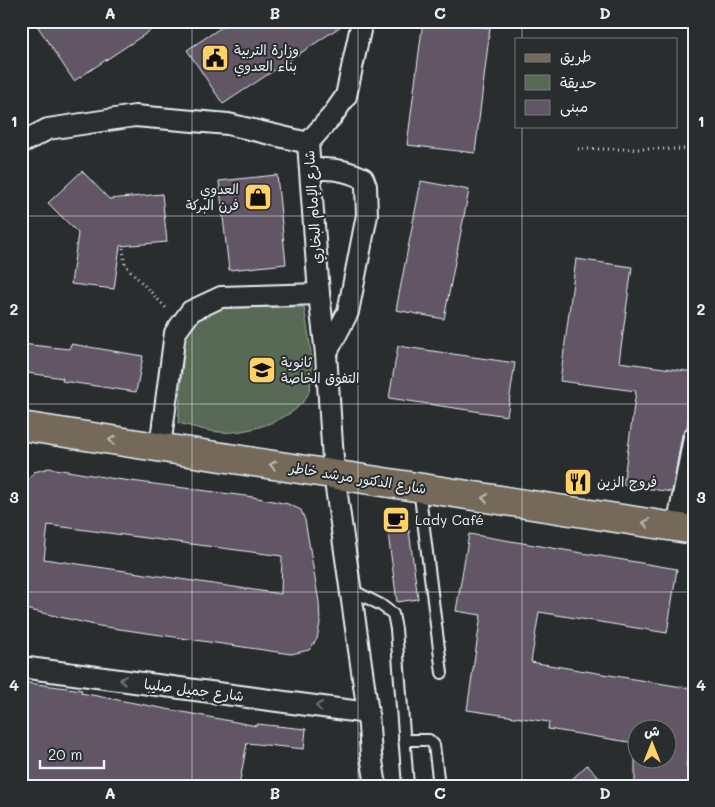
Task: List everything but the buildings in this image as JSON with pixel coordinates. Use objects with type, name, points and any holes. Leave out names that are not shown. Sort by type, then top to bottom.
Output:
[{"type":"main road","name":"شارع الدكتور مرشد خاطر","points":[[21,426],[685,529]]},
{"type":"street","points":[[308,143],[332,116],[346,96],[362,21]]},
{"type":"street","name":"شارع الإمام البخاري","points":[[21,143],[48,129],[135,116],[228,124],[308,143],[334,474],[368,712],[371,755],[376,786]]},
{"type":"street","points":[[311,170],[327,168],[350,172],[363,178],[366,186],[367,215],[348,312],[326,354]]},
{"type":"street","points":[[160,447],[174,333],[191,311],[221,297],[319,294]]},
{"type":"street","points":[[685,529],[694,437]]},
{"type":"street","name":"شارع جميل صليبا","points":[[21,667],[368,712]]},
{"type":"lane","points":[[419,487],[442,673]]},
{"type":"lane","points":[[350,589],[381,604],[393,614],[396,629],[408,786]]},
{"type":"lane","points":[[404,740],[429,740],[434,745],[439,786]]},
{"type":"path","points":[[578,148],[694,148]]},
{"type":"path","points":[[123,248],[125,265],[182,324]]},
{"type":"green space","points":[[304,307],[312,368],[310,388],[305,399],[297,408],[286,416],[244,431],[203,430],[178,423],[185,336],[199,319],[220,308]]},
{"type":"place","name":"وزارة التربية بناء العدوي","points":[[215,58]]},
{"type":"place","name":"العدوي فرن البركة","points":[[258,197]]},
{"type":"place","name":"ثانوية التفوق الخاصة","points":[[262,370]]},
{"type":"place","name":"فروج الزين","points":[[578,482]]},
{"type":"place","name":"Lady Café","points":[[396,520]]}]
